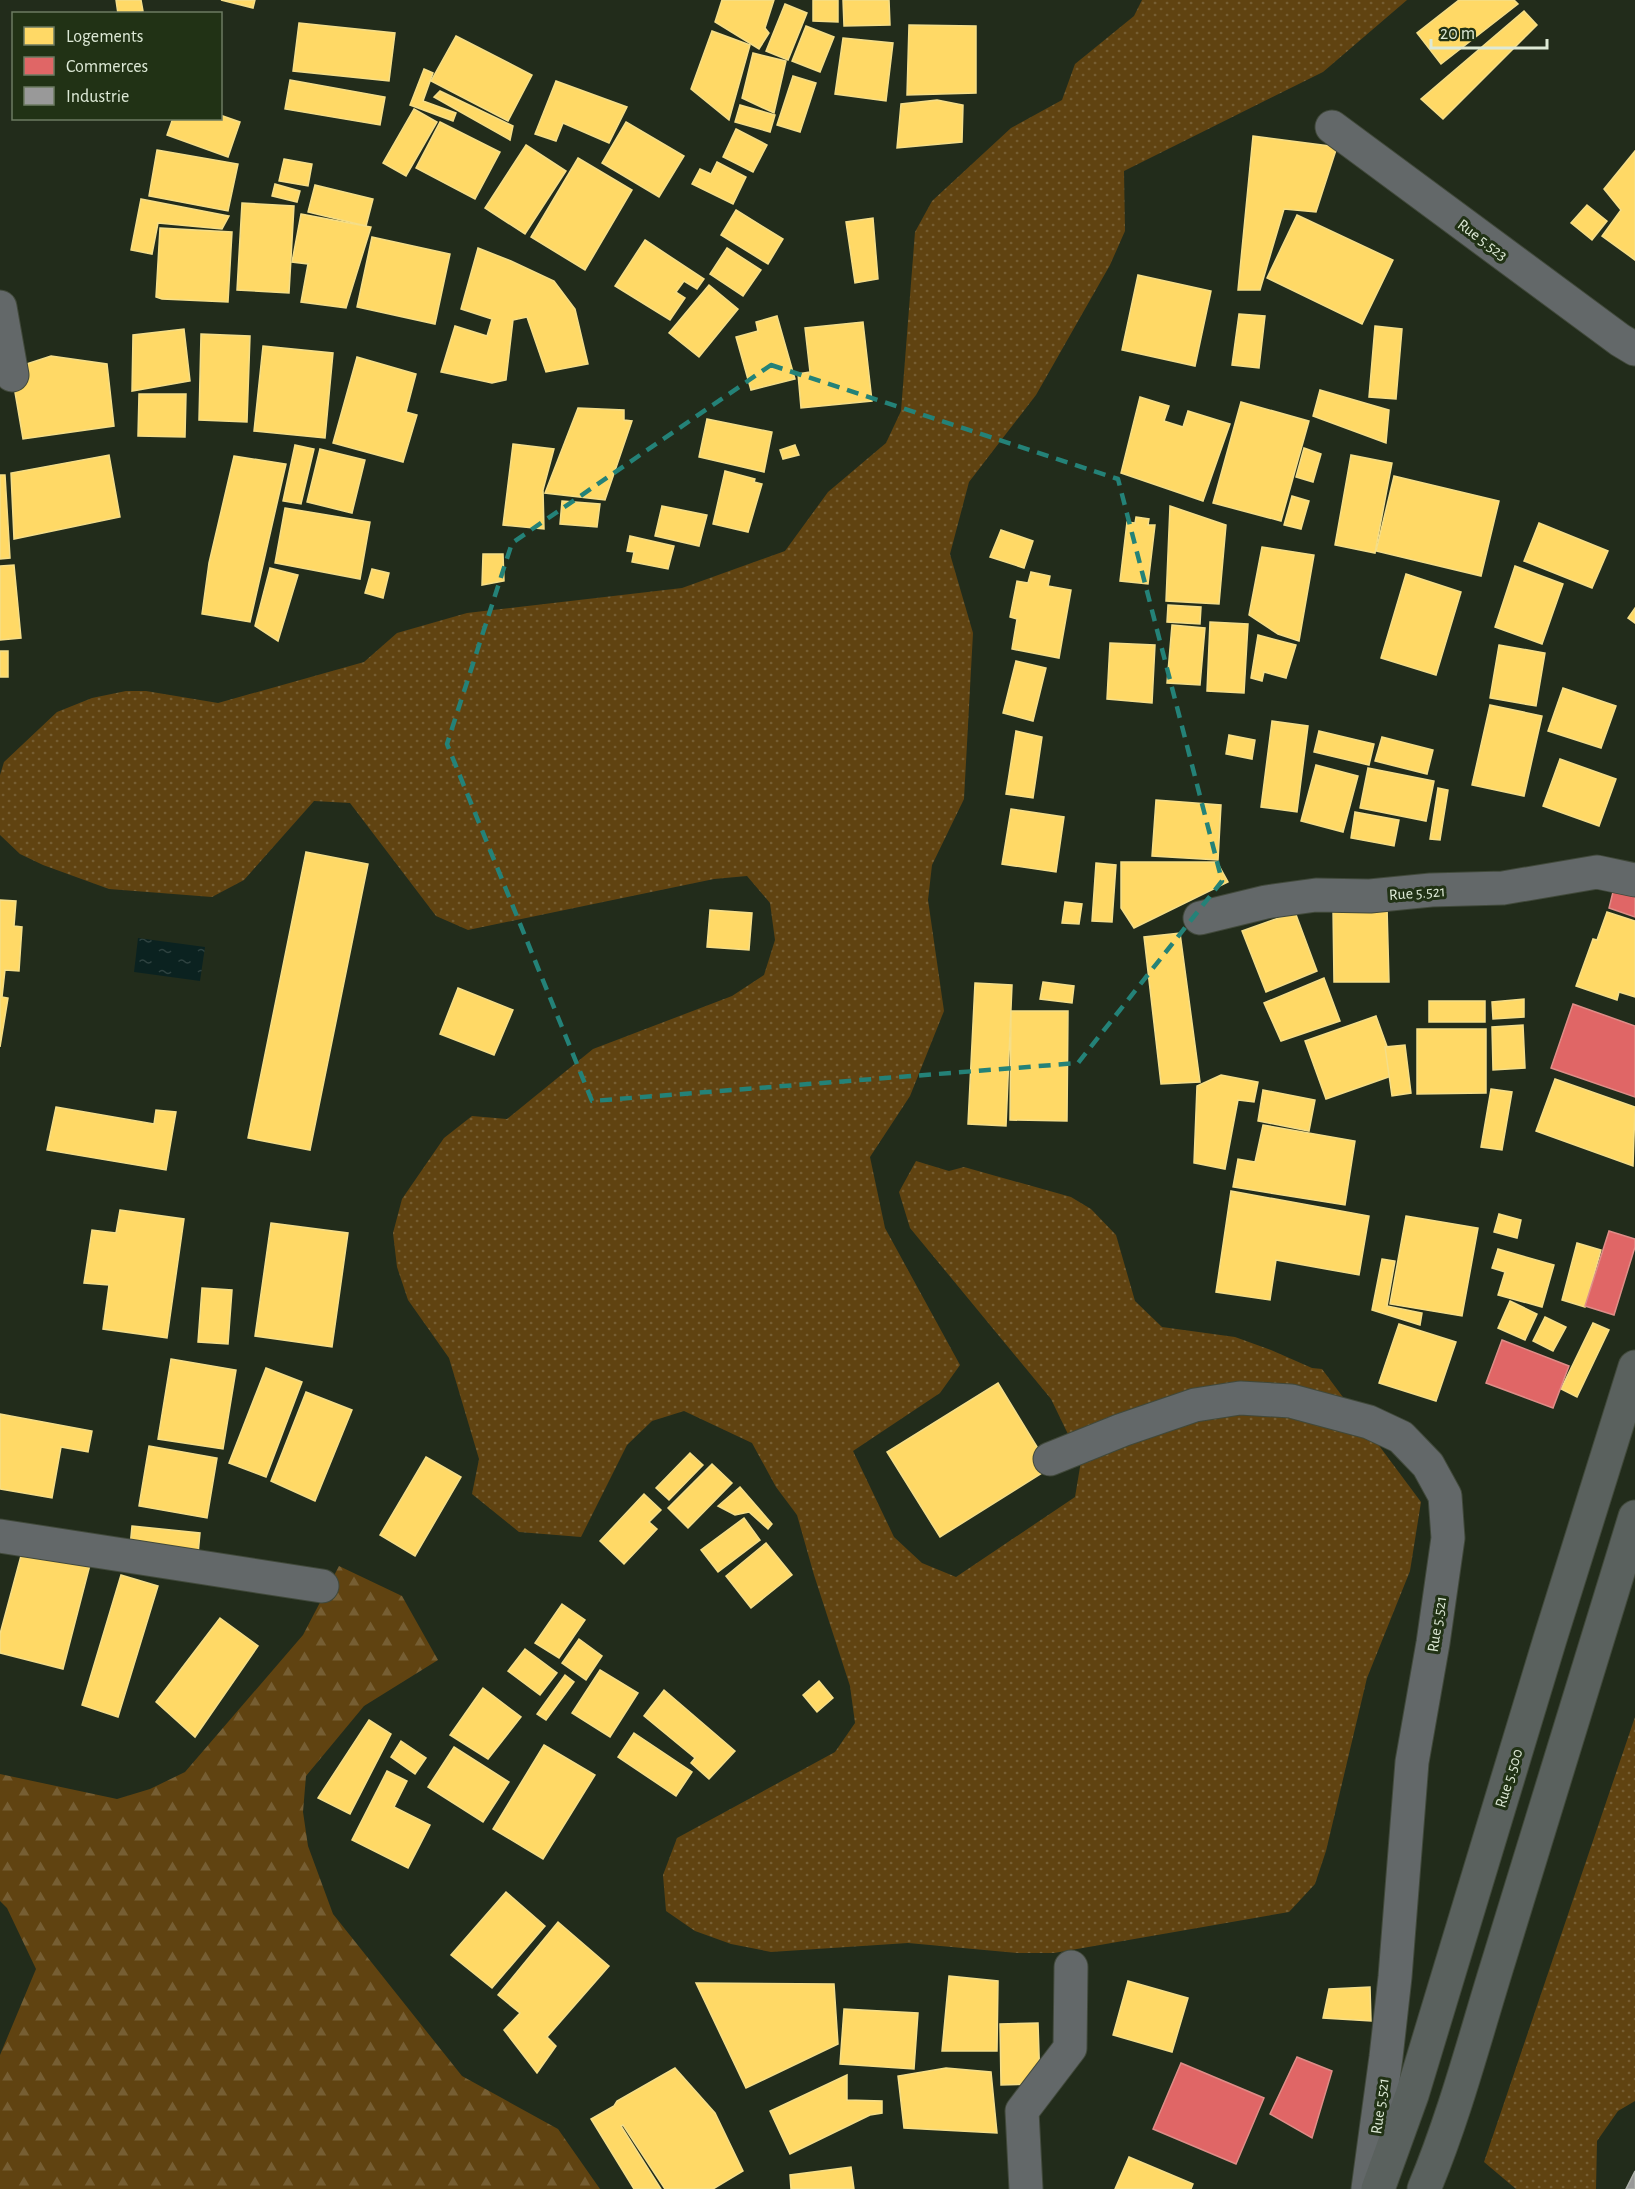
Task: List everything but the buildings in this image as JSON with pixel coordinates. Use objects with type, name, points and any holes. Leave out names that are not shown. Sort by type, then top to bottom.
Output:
[{"type":"main road","name":"Rue 5.500","points":[[1378,2189],[1412,2095],[1635,1367]]},
{"type":"main road","points":[[1424,2189],[1439,2153],[1470,2058],[1554,1775],[1592,1661],[1635,1517]]},
{"type":"street","name":"Rue 5.523","points":[[1332,127],[1635,349]]},
{"type":"street","points":[[0,307],[12,375]]},
{"type":"street","name":"Rue 5.521","points":[[1200,918],[1266,902],[1316,895],[1370,896],[1431,890],[1503,888],[1597,872],[1635,880]]},
{"type":"street","name":"Rue 5.521","points":[[1050,1459],[1122,1430],[1195,1405],[1240,1398],[1291,1401],[1369,1422],[1401,1437],[1428,1465],[1445,1496],[1448,1538],[1412,1762],[1395,1977],[1368,2189]]},
{"type":"street","points":[[0,1536],[321,1586]]},
{"type":"street","points":[[1026,2189],[1022,2111],[1070,2048],[1071,1967]]},
{"type":"highlighted area","points":[[771,365],[1118,479],[1222,881],[1078,1063],[592,1101],[447,744],[512,543]]},
{"type":"green space","points":[[1142,0],[1407,0],[1323,72],[1124,171],[1125,231],[1110,265],[1036,395],[969,482],[950,554],[973,633],[964,799],[932,865],[928,900],[944,1011],[910,1096],[870,1157],[885,1228],[960,1365],[940,1393],[853,1451],[894,1537],[922,1563],[956,1577],[1075,1497],[1081,1461],[1051,1399],[910,1228],[899,1192],[916,1161],[949,1171],[964,1167],[1071,1197],[1091,1209],[1116,1235],[1135,1301],[1162,1327],[1235,1337],[1312,1368],[1322,1369],[1421,1502],[1410,1571],[1367,1678],[1326,1851],[1315,1884],[1289,1912],[1054,1953],[1017,1953],[908,1943],[771,1952],[731,1944],[695,1931],[666,1911],[663,1875],[677,1838],[835,1752],[855,1723],[850,1686],[797,1515],[776,1487],[752,1443],[684,1411],[652,1421],[627,1445],[581,1537],[519,1532],[472,1494],[479,1459],[449,1358],[408,1300],[397,1267],[393,1233],[402,1199],[444,1138],[472,1116],[507,1119],[593,1049],[732,996],[764,975],[775,940],[770,903],[747,876],[714,879],[468,930],[436,916],[350,803],[314,801],[244,880],[212,897],[109,889],[43,865],[20,854],[0,835],[0,775],[4,762],[57,712],[92,698],[126,691],[146,691],[218,703],[364,662],[397,633],[467,613],[682,588],[785,551],[828,492],[886,443],[901,411],[915,232],[932,201],[1011,128],[1062,100],[1075,64],[1134,16]]},
{"type":"green space","points":[[339,1566],[402,1596],[438,1660],[364,1706],[306,1776],[303,1812],[308,1846],[333,1914],[462,2076],[558,2129],[600,2189],[0,2189],[0,2055],[36,1969],[7,1908],[0,1901],[0,1774],[117,1799],[150,1789],[185,1772],[303,1635]]},
{"type":"green space","points":[[1635,1717],[1635,2101],[1618,2111],[1597,2141],[1596,2189],[1516,2189],[1484,2162]]},
{"type":"water","points":[[138,938],[205,947],[200,981],[134,972]]}]
